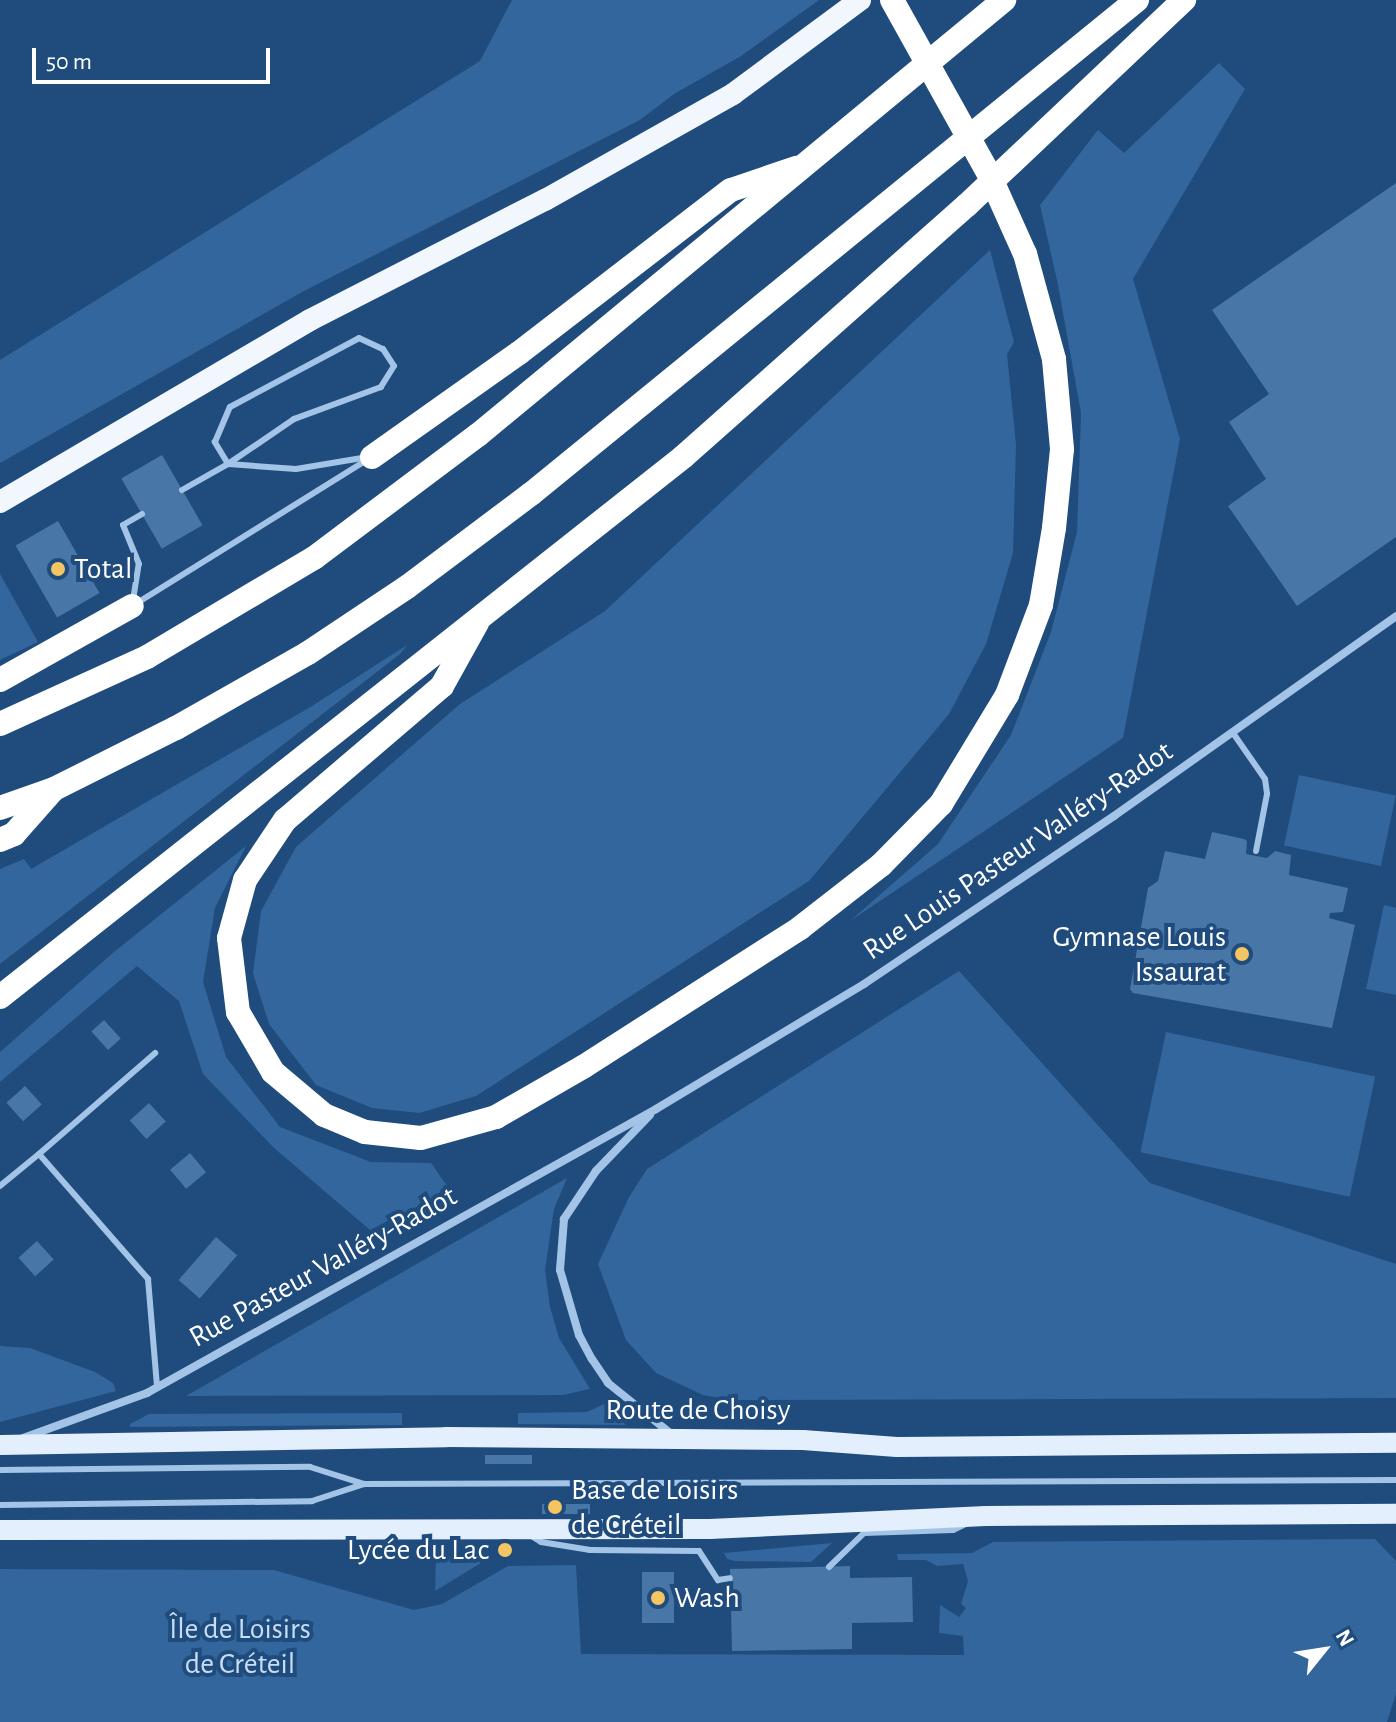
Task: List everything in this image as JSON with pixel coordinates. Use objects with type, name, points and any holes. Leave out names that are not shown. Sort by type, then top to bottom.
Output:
[{"type":"highway","points":[[0,502],[310,320],[545,200],[733,94],[860,0]]},
{"type":"highway","points":[[477,623],[442,686],[285,820],[245,880],[229,938],[238,1012],[273,1072],[324,1115],[365,1132],[421,1138],[496,1117],[583,1067],[800,928],[881,865],[941,804],[1007,695],[1041,605],[1054,528],[1062,449],[1054,359],[1025,254],[989,174],[892,0]]},
{"type":"highway","points":[[0,724],[147,657],[314,558],[478,435],[810,164],[1004,0]]},
{"type":"highway","points":[[0,808],[54,789],[176,728],[295,660],[407,587],[531,494],[1137,0]]},
{"type":"highway","points":[[0,997],[477,623],[683,457],[967,205],[1184,0]]},
{"type":"highway","points":[[372,457],[519,353],[731,190],[810,164]]},
{"type":"highway","points":[[0,680],[132,606]]},
{"type":"highway","points":[[0,840],[14,834],[54,789]]},
{"type":"main road","name":"Route de Choisy","points":[[2,1445],[416,1438],[803,1440],[897,1447],[1396,1443]]},
{"type":"main road","points":[[0,1530],[710,1529],[986,1516],[1394,1516]]},
{"type":"street","name":"Rue Louis Pasteur Valléry-Radot","points":[[656,1109],[864,984],[1233,733],[1263,708],[1396,616]]},
{"type":"street","name":"Rue Pasteur Valléry-Radot","points":[[2,1445],[157,1387],[656,1109]]},
{"type":"street","points":[[656,1109],[596,1171],[564,1219],[560,1270],[579,1335],[608,1383],[677,1439]]},
{"type":"lane","points":[[182,490],[228,464],[294,419],[381,387],[394,366],[383,349],[359,338],[230,407],[215,442],[228,464]]},
{"type":"lane","points":[[228,464],[296,469],[372,457]]},
{"type":"lane","points":[[132,606],[372,457]]},
{"type":"lane","points":[[132,606],[139,564],[123,525],[142,514]]},
{"type":"lane","points":[[1233,733],[1265,779],[1267,794],[1256,851]]},
{"type":"lane","points":[[0,1186],[155,1053]]},
{"type":"lane","points":[[39,1154],[148,1279],[157,1387]]},
{"type":"lane","points":[[0,1470],[310,1467],[364,1484],[1396,1480]]},
{"type":"lane","points":[[0,1505],[312,1501],[364,1484]]},
{"type":"lane","points":[[829,1567],[864,1533],[953,1530],[986,1516]]},
{"type":"lane","points":[[520,1528],[541,1542],[590,1550],[699,1551]]},
{"type":"lane","points":[[699,1551],[710,1529]]},
{"type":"lane","points":[[699,1551],[718,1580],[730,1578]]},
{"type":"green space","points":[[512,0],[819,0],[741,56],[674,94],[640,120],[304,291],[0,463],[0,360],[480,61]]},
{"type":"green space","points":[[1219,63],[1245,89],[1133,279],[1180,439],[1123,738],[850,921],[938,844],[1011,735],[1051,632],[1077,532],[1081,413],[1040,205],[1098,130],[1124,153]]},
{"type":"green space","points":[[990,250],[1014,342],[1007,354],[1016,445],[1013,553],[986,644],[949,714],[809,881],[476,1096],[419,1113],[372,1108],[316,1085],[269,1024],[253,973],[261,911],[296,847],[460,704],[605,611]]},
{"type":"green space","points":[[0,574],[38,642],[0,660]]},
{"type":"green space","points":[[407,645],[400,654],[0,964],[0,869],[24,859],[31,869],[312,706]]},
{"type":"green space","points":[[1299,775],[1396,796],[1381,866],[1284,845]]},
{"type":"green space","points":[[246,846],[215,908],[203,982],[226,1057],[280,1127],[371,1162],[431,1163],[450,1190],[370,1230],[274,1148],[203,1074],[179,1001],[137,966],[0,1082],[0,1052],[114,952]]},
{"type":"green space","points":[[1384,905],[1396,908],[1396,995],[1366,989]]},
{"type":"green space","points":[[959,971],[1150,1183],[1396,1264],[1396,1398],[731,1400],[703,1395],[656,1373],[626,1340],[598,1264],[629,1197],[647,1169]]},
{"type":"green space","points":[[1166,1032],[1375,1076],[1350,1197],[1140,1152]]},
{"type":"green space","points":[[567,1178],[554,1209],[545,1270],[550,1307],[559,1338],[590,1389],[563,1395],[186,1396]]},
{"type":"green space","points":[[0,1346],[30,1348],[95,1372],[113,1383],[116,1391],[0,1422]]},
{"type":"green space","points":[[604,1404],[626,1425],[518,1424],[518,1413],[587,1412]]},
{"type":"green space","points":[[402,1413],[402,1425],[130,1427],[130,1424],[149,1414]]},
{"type":"green space","name":"Île de Loisirs de Créteil","points":[[1375,1539],[1396,1561],[1396,1694],[1387,1722],[0,1722],[0,1569],[274,1570],[414,1610],[442,1604],[508,1566],[576,1565],[581,1654],[964,1655],[963,1636],[939,1633],[940,1605],[959,1617],[966,1608],[961,1604],[968,1581],[963,1564],[937,1566],[926,1560],[898,1560],[897,1554],[972,1553],[993,1542]]},
{"type":"green space","points":[[832,1543],[811,1562],[735,1561],[727,1559],[724,1553]]},
{"type":"green space","points":[[436,1558],[476,1559],[481,1563],[435,1591]]},
{"type":"building","points":[[1396,183],[1396,537],[1297,606],[1228,506],[1266,479],[1229,422],[1269,394],[1212,310]]},
{"type":"building","points":[[162,455],[203,525],[162,549],[121,478]]},
{"type":"building","name":"Total","points":[[58,521],[100,593],[57,617],[16,546]]},
{"type":"building","name":"Gymnase Louis Issaurat","points":[[1212,832],[1244,839],[1247,841],[1246,854],[1267,858],[1275,851],[1291,855],[1289,875],[1348,888],[1343,912],[1330,913],[1329,918],[1355,925],[1332,1028],[1133,993],[1130,989],[1148,888],[1158,881],[1165,851],[1205,859]]},
{"type":"building","points":[[104,1020],[121,1039],[108,1050],[91,1031]]},
{"type":"building","points":[[25,1086],[42,1105],[23,1121],[6,1103]]},
{"type":"building","points":[[149,1103],[166,1122],[146,1139],[130,1120]]},
{"type":"building","points":[[190,1153],[206,1172],[186,1189],[170,1170]]},
{"type":"building","points":[[216,1237],[237,1255],[200,1298],[179,1280]]},
{"type":"building","points":[[37,1241],[54,1260],[35,1276],[18,1258]]},
{"type":"building","points":[[485,1455],[532,1455],[532,1464],[485,1464]]},
{"type":"building","points":[[542,1504],[590,1504],[590,1514],[542,1514]]},
{"type":"building","points":[[850,1566],[850,1578],[912,1577],[913,1622],[852,1623],[852,1649],[732,1651],[730,1569]]},
{"type":"building","name":"Wash","points":[[642,1572],[674,1572],[674,1623],[642,1623]]},
{"type":"place","name":"Total","points":[[58,569]]},
{"type":"place","name":"Gymnase Louis Issaurat","points":[[1242,954]]},
{"type":"place","name":"Base de Loisirs de Créteil","points":[[555,1507]]},
{"type":"place","name":"Lycée du Lac","points":[[505,1550]]},
{"type":"place","name":"Wash","points":[[658,1598]]}]
